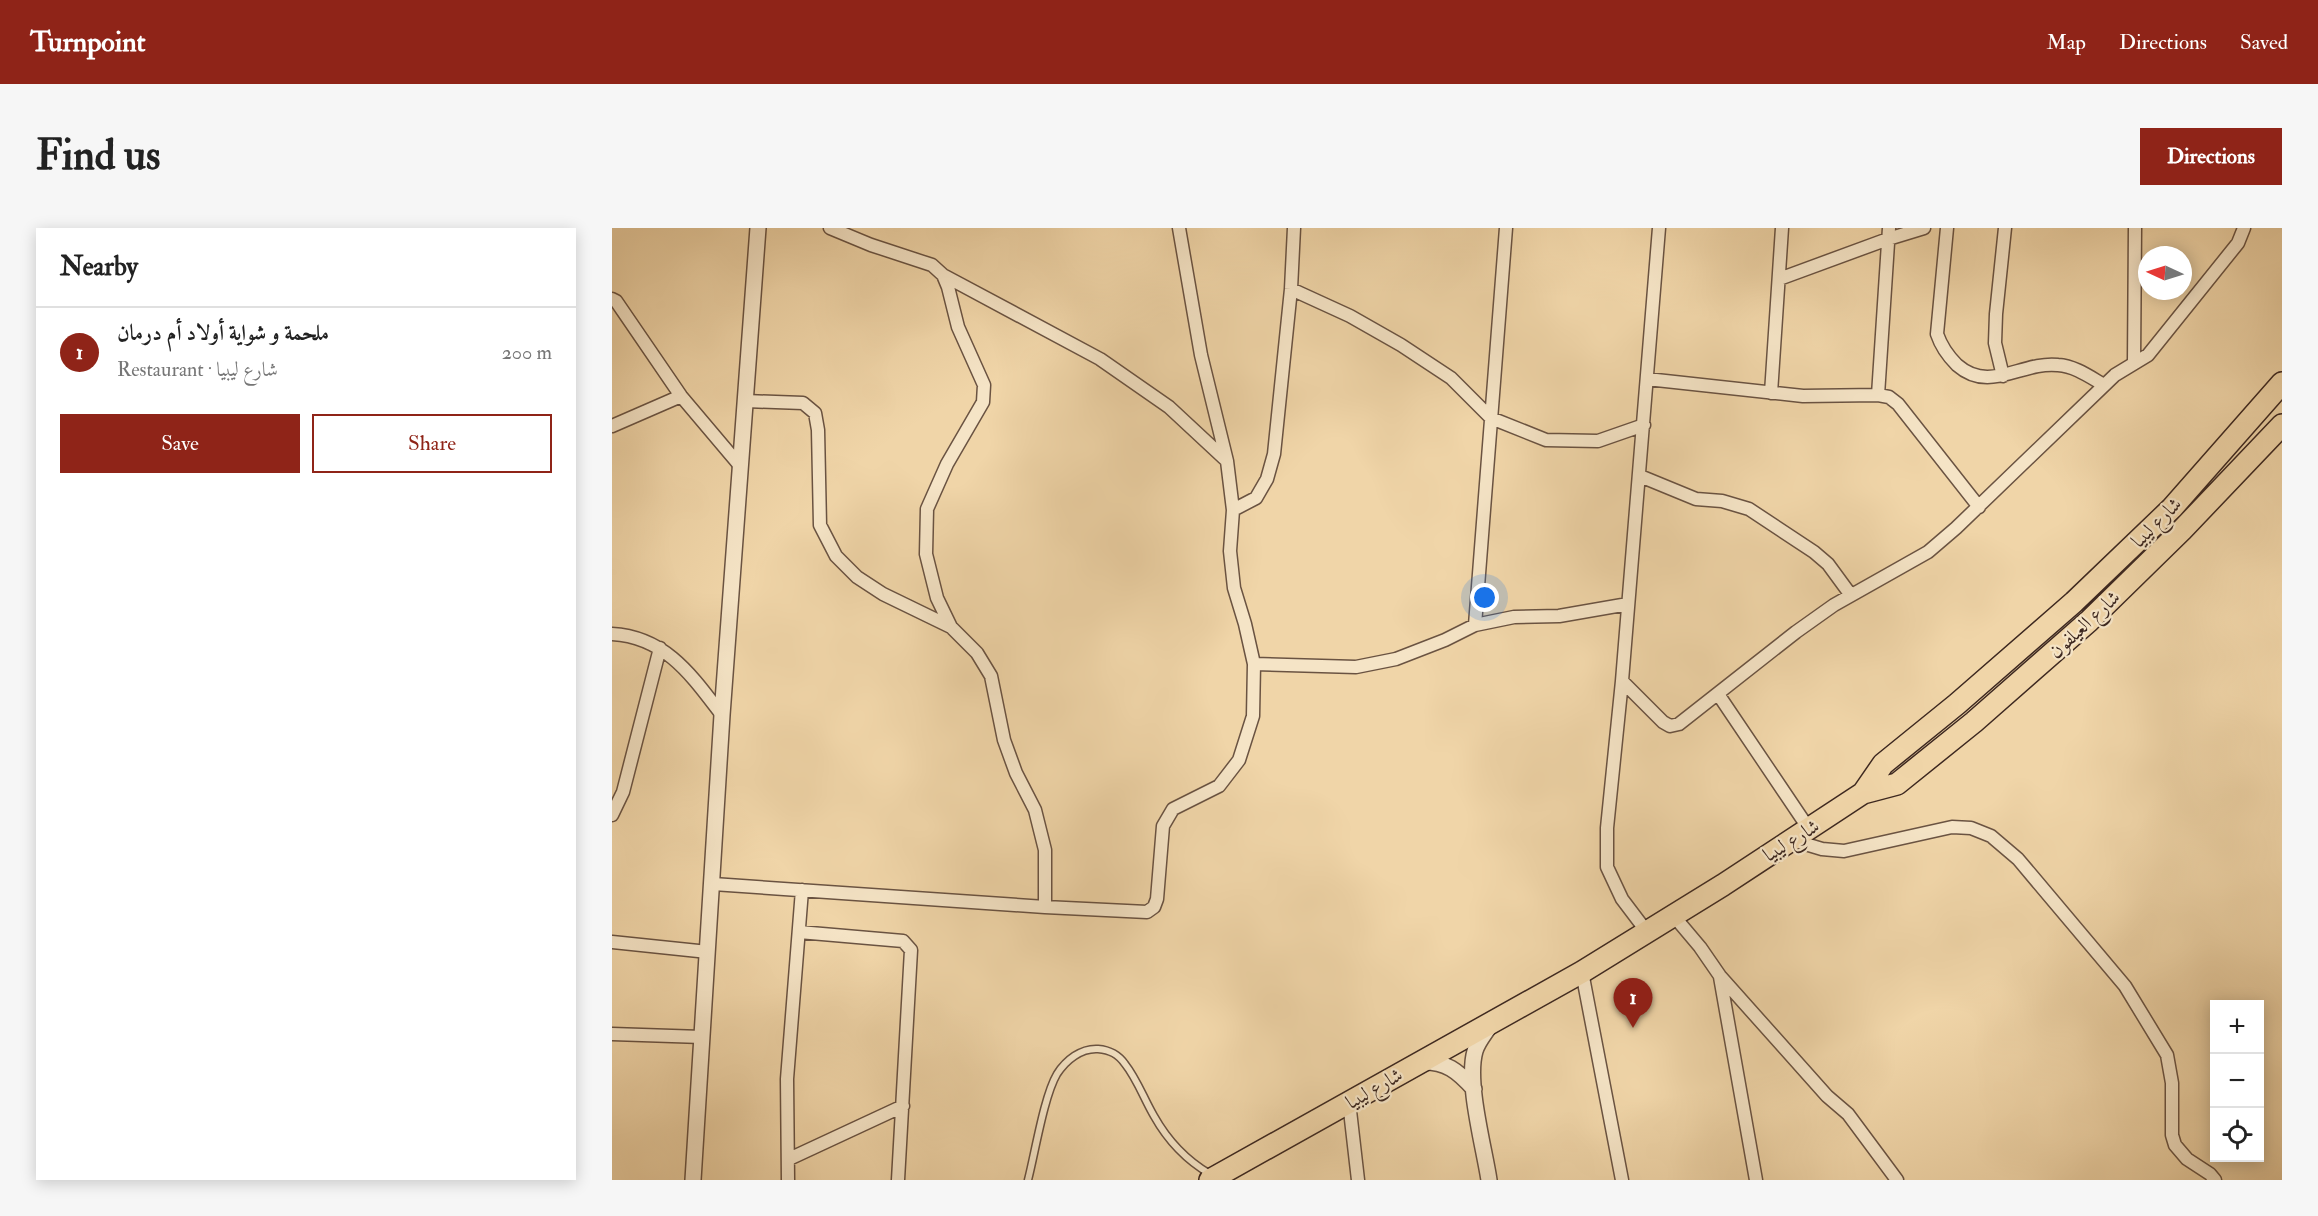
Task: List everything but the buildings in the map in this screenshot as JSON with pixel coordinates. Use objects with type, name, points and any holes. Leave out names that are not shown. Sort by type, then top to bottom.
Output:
[{"type":"highway","name":"شارع ليبيا","points":[[1212,1179],[1240,1171],[1349,1102],[1581,972],[1863,793],[1883,764],[1957,704],[2065,610],[2172,508],[2282,383]]},
{"type":"highway","name":"شارع العيلفون","points":[[1863,793],[1897,784],[1974,722],[2054,652],[2182,530],[2282,424]]},
{"type":"street","points":[[693,1180],[722,716],[758,228]]},
{"type":"street","points":[[830,228],[871,245],[932,265],[943,275],[1101,359],[1169,407],[1227,460]]},
{"type":"street","points":[[713,884],[1045,907],[1147,912],[1154,907],[1157,899],[1163,826],[1173,809],[1220,786],[1239,760],[1253,716],[1254,664],[1234,588],[1230,551],[1233,510],[1227,460],[1201,355],[1179,228]]},
{"type":"street","points":[[1233,510],[1256,498],[1267,479],[1272,462],[1291,289],[1294,228]]},
{"type":"street","points":[[1475,625],[1506,228]]},
{"type":"street","points":[[1647,932],[1622,898],[1607,867],[1607,828],[1640,476],[1659,228]]},
{"type":"street","points":[[1771,393],[1782,228]]},
{"type":"street","points":[[1779,279],[1889,233],[1924,228]]},
{"type":"street","points":[[1947,228],[1937,334],[1941,345],[1952,360],[1966,373],[1982,378],[2002,376],[2034,367],[2058,365],[2073,368],[2104,385]]},
{"type":"street","points":[[2002,376],[1995,343],[2004,228]]},
{"type":"street","points":[[2134,363],[2135,228]]},
{"type":"street","points":[[1622,681],[1663,722],[1670,726],[1679,724],[1796,632],[1850,594],[1928,552],[2104,385],[2121,370],[2148,355],[2156,347],[2238,243],[2244,228]]},
{"type":"street","points":[[1878,394],[1889,233]]},
{"type":"street","points":[[943,275],[958,327],[984,385],[983,402],[947,464],[927,508],[926,554],[937,598],[951,627]]},
{"type":"street","points":[[1291,289],[1350,316],[1401,345],[1451,378],[1491,418],[1546,441],[1598,441],[1644,425]]},
{"type":"street","points":[[612,299],[616,301],[681,396],[741,466]]},
{"type":"street","points":[[1647,379],[1771,393],[1825,396],[1878,394],[1889,397],[1898,404],[1978,507]]},
{"type":"street","points":[[612,426],[681,396]]},
{"type":"street","points":[[746,401],[803,403],[815,413],[818,430],[820,525],[836,556],[856,577],[883,594],[951,627],[977,653],[991,676],[1004,740],[1016,773],[1035,810],[1045,850],[1045,907]]},
{"type":"street","points":[[1640,476],[1695,499],[1722,501],[1749,509],[1814,552],[1828,564],[1850,594]]},
{"type":"street","points":[[1254,664],[1356,667],[1396,658],[1445,640],[1475,625],[1514,616],[1559,616],[1628,604]]},
{"type":"street","points":[[612,634],[631,635],[660,648],[692,675],[722,716]]},
{"type":"street","points":[[612,815],[623,792],[660,648]]},
{"type":"street","points":[[1718,694],[1800,834],[1822,849],[1844,851],[1952,827],[1971,828],[1991,836],[2018,859],[2125,986],[2167,1056],[2172,1083],[2172,1135],[2175,1145],[2187,1159],[2210,1174],[2215,1180]]},
{"type":"street","points":[[788,1180],[787,1079],[802,890]]},
{"type":"street","points":[[1673,915],[1700,947],[1720,976],[1827,1096],[1848,1114],[1897,1180]]},
{"type":"street","points":[[798,932],[903,940],[911,950],[898,1180]]},
{"type":"street","points":[[612,942],[708,952]]},
{"type":"street","points":[[1581,972],[1622,1180]]},
{"type":"street","points":[[1720,976],[1756,1180]]},
{"type":"street","points":[[1489,1180],[1474,1089],[1474,1053],[1494,1020]]},
{"type":"street","points":[[612,1034],[702,1037]]},
{"type":"street","points":[[1420,1062],[1445,1064],[1460,1074],[1474,1089]]},
{"type":"street","points":[[1349,1102],[1358,1180]]},
{"type":"street","points":[[789,1159],[903,1106]]},
{"type":"lane","points":[[1028,1180],[1057,1074],[1072,1056],[1091,1049],[1110,1050],[1124,1062],[1155,1118],[1180,1153],[1212,1179]]},
{"type":"place","name":"ملحمة و شواية أولاد أم درمان","points":[[1633,1028]]}]
